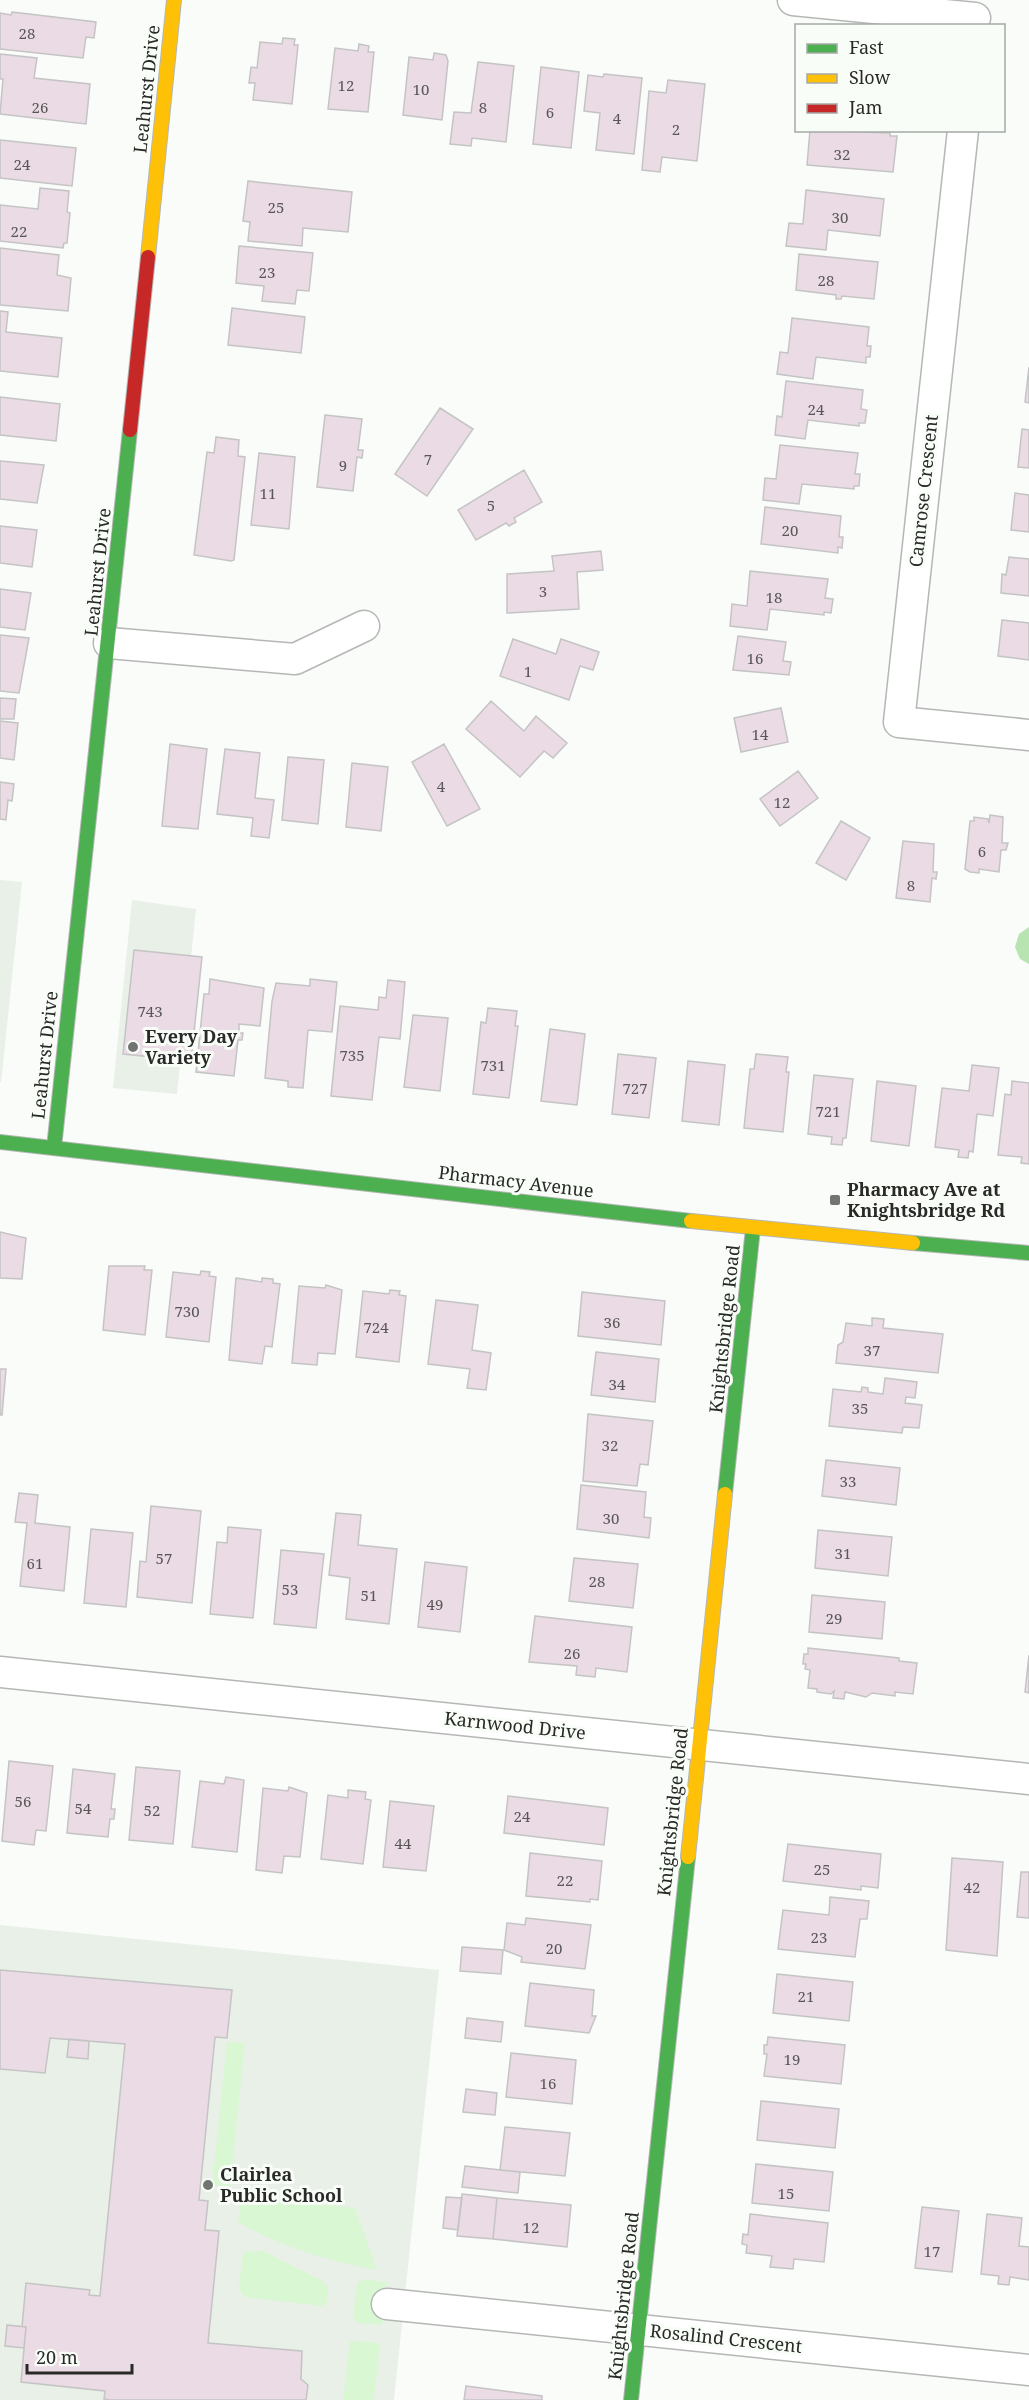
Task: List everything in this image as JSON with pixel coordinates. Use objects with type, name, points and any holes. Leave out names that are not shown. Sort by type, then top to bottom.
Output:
[{"type":"street","name":"Leahurst Drive","points":[[54,1148],[110,643],[174,0]]},
{"type":"street","points":[[793,0],[976,14]]},
{"type":"street","name":"Camrose Crescent","points":[[963,132],[899,722],[1029,735]]},
{"type":"street","points":[[110,643],[295,659],[364,626]]},
{"type":"street","name":"Pharmacy Avenue","points":[[0,1142],[753,1228],[1029,1253]]},
{"type":"street","name":"Knightsbridge Road","points":[[631,2400],[753,1228]]},
{"type":"street","name":"Karnwood Drive","points":[[0,1672],[1029,1779]]},
{"type":"street","name":"Rosalind Crescent","points":[[387,2304],[1029,2370]]},
{"type":"shaded area","points":[[0,880],[22,882],[1,1083],[0,1082]]},
{"type":"shaded area","points":[[132,900],[196,909],[177,1094],[113,1088]]},
{"type":"shaded area","points":[[1029,927],[1029,964],[1020,959],[1015,947],[1019,934]]},
{"type":"shaded area","name":"Clairlea Public School","points":[[0,1925],[439,1970],[394,2400],[0,2400]]},
{"type":"shaded area","points":[[227,2042],[245,2043],[230,2187],[212,2185]]},
{"type":"shaded area","points":[[242,2196],[355,2208],[377,2270],[306,2252],[272,2239],[238,2222]]},
{"type":"shaded area","points":[[263,2251],[319,2279],[328,2286],[327,2302],[322,2306],[244,2297],[239,2288],[243,2252]]},
{"type":"shaded area","points":[[363,2279],[387,2282],[382,2325],[358,2323],[353,2318],[357,2283]]},
{"type":"shaded area","points":[[350,2341],[380,2343],[374,2400],[343,2400]]},
{"type":"building","points":[[12,12],[96,22],[94,38],[86,37],[83,58],[0,49],[0,13],[11,15]]},
{"type":"building","points":[[283,38],[295,39],[294,45],[298,45],[292,104],[253,100],[255,83],[249,83],[251,67],[257,68],[260,42],[282,44]]},
{"type":"building","points":[[359,44],[369,46],[368,52],[374,52],[368,112],[328,109],[335,48],[358,51]]},
{"type":"building","points":[[434,53],[446,55],[448,61],[442,120],[403,115],[409,57],[433,60]]},
{"type":"building","points":[[0,54],[37,58],[34,78],[90,84],[86,124],[0,114],[3,79],[0,79]]},
{"type":"building","points":[[478,62],[514,66],[506,142],[472,138],[471,146],[450,144],[454,112],[471,113]]},
{"type":"building","points":[[541,67],[579,72],[571,148],[533,144]]},
{"type":"building","points":[[604,74],[642,78],[634,154],[596,150],[600,113],[584,111],[588,75],[603,77]]},
{"type":"building","points":[[668,80],[705,84],[697,161],[662,157],[660,172],[642,170],[649,91],[666,93]]},
{"type":"building","points":[[810,132],[890,133],[890,136],[897,136],[893,172],[807,165]]},
{"type":"building","points":[[0,140],[76,148],[72,186],[0,178]]},
{"type":"building","points":[[248,181],[352,192],[348,232],[303,228],[302,246],[248,241],[250,222],[243,221]]},
{"type":"building","points":[[40,188],[69,191],[67,212],[70,213],[67,243],[64,243],[63,248],[0,241],[0,205],[38,209]]},
{"type":"building","points":[[806,190],[884,199],[880,236],[828,230],[826,250],[786,246],[789,223],[803,224]]},
{"type":"building","points":[[239,246],[313,253],[309,291],[297,290],[295,304],[262,301],[264,286],[236,283]]},
{"type":"building","points":[[0,248],[59,255],[57,275],[71,278],[68,311],[0,305]]},
{"type":"building","points":[[799,254],[878,262],[874,299],[842,296],[841,299],[836,299],[836,295],[796,290]]},
{"type":"building","points":[[232,308],[305,317],[301,353],[228,345]]},
{"type":"building","points":[[0,311],[8,312],[6,332],[62,338],[58,377],[0,371]]},
{"type":"building","points":[[792,318],[869,327],[867,346],[871,346],[870,357],[866,357],[866,363],[816,357],[813,379],[777,374],[780,352],[788,353]]},
{"type":"building","points":[[1029,367],[1029,403],[1025,402]]},
{"type":"building","points":[[786,381],[863,390],[861,409],[867,410],[865,423],[859,423],[859,426],[808,420],[805,439],[775,435],[777,416],[782,417]]},
{"type":"building","points":[[0,397],[60,404],[56,441],[0,435]]},
{"type":"building","points":[[440,408],[473,429],[427,496],[395,474]]},
{"type":"building","points":[[325,415],[362,419],[358,450],[363,450],[362,458],[357,457],[353,491],[317,487]]},
{"type":"building","points":[[1022,429],[1029,430],[1029,468],[1018,467]]},
{"type":"building","points":[[216,437],[239,440],[238,456],[245,457],[234,560],[231,561],[194,555],[207,452],[214,453]]},
{"type":"building","points":[[780,445],[858,453],[855,474],[860,474],[859,486],[854,486],[854,489],[802,484],[799,504],[763,500],[765,478],[776,479]]},
{"type":"building","points":[[259,453],[295,457],[289,529],[251,525]]},
{"type":"building","points":[[0,461],[44,465],[37,503],[0,499]]},
{"type":"building","points":[[524,470],[542,502],[514,518],[516,522],[509,526],[506,523],[476,540],[458,510]]},
{"type":"building","points":[[1015,493],[1029,495],[1029,532],[1011,530]]},
{"type":"building","points":[[765,507],[841,516],[839,537],[843,537],[842,548],[838,547],[838,553],[761,544]]},
{"type":"building","points":[[0,526],[37,530],[32,567],[0,563]]},
{"type":"building","points":[[601,551],[603,570],[577,572],[579,609],[507,613],[507,574],[554,571],[552,556]]},
{"type":"building","points":[[1009,557],[1029,559],[1029,596],[1001,593],[1002,574],[1006,575]]},
{"type":"building","points":[[750,571],[828,579],[825,598],[833,599],[831,613],[824,612],[824,615],[770,609],[767,630],[730,626],[732,604],[747,606]]},
{"type":"building","points":[[0,589],[31,593],[25,630],[0,627]]},
{"type":"building","points":[[1002,620],[1029,623],[1029,660],[998,656]]},
{"type":"building","points":[[0,635],[29,638],[19,693],[0,691]]},
{"type":"building","points":[[738,636],[786,642],[783,661],[791,662],[789,675],[733,670]]},
{"type":"building","points":[[513,639],[556,654],[561,639],[599,652],[593,670],[580,666],[569,700],[500,676]]},
{"type":"building","points":[[0,698],[16,699],[14,719],[0,719]]},
{"type":"building","points":[[491,701],[524,731],[536,716],[567,743],[553,758],[544,751],[520,777],[466,729]]},
{"type":"building","points":[[781,708],[788,742],[741,752],[734,718]]},
{"type":"building","points":[[0,721],[18,723],[14,760],[0,758]]},
{"type":"building","points":[[170,744],[207,749],[198,829],[162,826]]},
{"type":"building","points":[[444,744],[480,809],[447,826],[412,762]]},
{"type":"building","points":[[225,749],[260,753],[255,798],[274,800],[269,838],[251,836],[253,818],[217,814]]},
{"type":"building","points":[[288,757],[324,760],[318,824],[282,820]]},
{"type":"building","points":[[352,763],[388,767],[381,831],[346,827]]},
{"type":"building","points":[[798,771],[818,798],[780,826],[760,799]]},
{"type":"building","points":[[0,782],[14,784],[12,801],[8,800],[6,820],[0,819]]},
{"type":"building","points":[[990,815],[1003,817],[1002,843],[1008,843],[1006,850],[1001,850],[999,872],[979,869],[979,873],[970,872],[965,869],[970,821],[974,821],[974,817],[988,819],[989,823]]},
{"type":"building","points":[[841,821],[870,838],[846,880],[816,863]]},
{"type":"building","points":[[903,841],[934,844],[933,872],[937,872],[936,879],[932,878],[930,902],[896,898]]},
{"type":"building","points":[[134,950],[202,957],[191,1061],[123,1054]]},
{"type":"building","points":[[210,979],[264,988],[260,1026],[239,1024],[239,1033],[243,1033],[242,1040],[238,1040],[234,1076],[196,1072],[204,994],[209,994]]},
{"type":"building","points":[[310,979],[337,982],[332,1032],[308,1030],[303,1088],[288,1087],[288,1081],[265,1078],[272,1001],[276,983],[310,986]]},
{"type":"building","points":[[388,980],[405,982],[400,1039],[379,1037],[372,1100],[331,1096],[340,1006],[378,1010],[379,997],[386,998]]},
{"type":"building","points":[[488,1008],[517,1011],[515,1026],[518,1026],[509,1098],[473,1094],[481,1022],[486,1023]]},
{"type":"building","points":[[413,1015],[448,1018],[440,1091],[404,1087]]},
{"type":"building","points":[[550,1029],[585,1034],[577,1105],[541,1101]]},
{"type":"building","points":[[618,1054],[656,1058],[649,1118],[612,1114]]},
{"type":"building","points":[[756,1054],[788,1057],[786,1072],[789,1072],[783,1132],[744,1128],[750,1069],[754,1069]]},
{"type":"building","points":[[688,1061],[725,1065],[719,1125],[682,1121]]},
{"type":"building","points":[[972,1065],[999,1068],[993,1116],[977,1114],[973,1152],[969,1151],[968,1158],[958,1157],[959,1150],[935,1147],[942,1088],[969,1091]]},
{"type":"building","points":[[814,1075],[853,1079],[846,1138],[843,1138],[842,1145],[831,1144],[832,1137],[808,1134]]},
{"type":"building","points":[[877,1081],[916,1086],[909,1146],[871,1141]]},
{"type":"building","points":[[1012,1081],[1029,1083],[1029,1164],[1021,1163],[1022,1157],[998,1155],[1005,1094],[1011,1095]]},
{"type":"building","points":[[0,1232],[26,1238],[22,1279],[0,1278]]},
{"type":"building","points":[[109,1266],[145,1266],[144,1270],[152,1270],[145,1335],[103,1330]]},
{"type":"building","points":[[201,1271],[210,1272],[209,1276],[216,1277],[209,1342],[166,1337],[173,1272],[200,1275]]},
{"type":"building","points":[[236,1278],[262,1282],[262,1278],[273,1279],[273,1283],[280,1284],[272,1347],[265,1346],[262,1364],[229,1360]]},
{"type":"building","points":[[326,1285],[342,1290],[335,1354],[318,1353],[317,1365],[292,1363],[299,1286],[325,1288]]},
{"type":"building","points":[[390,1290],[400,1291],[399,1295],[406,1296],[399,1362],[356,1357],[363,1291],[389,1294]]},
{"type":"building","points":[[582,1292],[665,1301],[661,1345],[578,1336]]},
{"type":"building","points":[[436,1300],[478,1305],[472,1350],[491,1353],[486,1390],[467,1388],[470,1369],[428,1364]]},
{"type":"building","points":[[872,1318],[884,1319],[883,1328],[943,1334],[938,1373],[836,1363],[838,1345],[843,1342],[846,1323],[872,1326]]},
{"type":"building","points":[[596,1352],[659,1359],[655,1402],[591,1395]]},
{"type":"building","points":[[0,1369],[6,1369],[2,1415],[0,1415]]},
{"type":"building","points":[[885,1378],[917,1382],[915,1398],[906,1397],[905,1403],[922,1405],[919,1428],[903,1427],[902,1433],[829,1426],[833,1389],[861,1392],[862,1387],[868,1388],[868,1392],[883,1394]]},
{"type":"building","points":[[588,1414],[653,1421],[648,1465],[640,1464],[637,1486],[583,1481]]},
{"type":"building","points":[[826,1460],[900,1468],[896,1505],[822,1496]]},
{"type":"building","points":[[581,1485],[646,1492],[644,1517],[651,1518],[649,1538],[577,1529]]},
{"type":"building","points":[[19,1493],[38,1495],[35,1523],[70,1527],[64,1591],[20,1586],[27,1523],[15,1522]]},
{"type":"building","points":[[151,1506],[201,1511],[192,1603],[137,1597],[140,1561],[146,1562]]},
{"type":"building","points":[[336,1513],[361,1515],[358,1545],[397,1549],[389,1624],[346,1619],[350,1578],[329,1575]]},
{"type":"building","points":[[228,1527],[261,1530],[253,1618],[210,1614],[217,1542],[227,1543]]},
{"type":"building","points":[[91,1529],[133,1533],[126,1607],[84,1603]]},
{"type":"building","points":[[818,1530],[892,1537],[888,1576],[815,1568]]},
{"type":"building","points":[[281,1550],[324,1554],[316,1628],[274,1624]]},
{"type":"building","points":[[574,1558],[638,1564],[633,1608],[569,1601]]},
{"type":"building","points":[[425,1562],[467,1567],[460,1632],[418,1627]]},
{"type":"building","points":[[812,1595],[885,1602],[882,1639],[809,1632]]},
{"type":"building","points":[[535,1616],[632,1627],[627,1672],[596,1668],[595,1677],[576,1675],[577,1666],[529,1662]]},
{"type":"building","points":[[808,1648],[899,1658],[899,1661],[917,1663],[913,1694],[895,1692],[895,1696],[872,1693],[866,1697],[845,1692],[844,1699],[833,1698],[834,1691],[831,1694],[817,1692],[817,1689],[808,1688],[810,1670],[805,1669],[806,1664],[803,1664],[804,1654],[808,1654]]},
{"type":"building","points":[[1029,1655],[1029,1693],[1025,1692]]},
{"type":"building","points":[[9,1761],[53,1766],[46,1831],[36,1830],[34,1845],[2,1841]]},
{"type":"building","points":[[136,1767],[180,1771],[173,1844],[129,1840]]},
{"type":"building","points":[[73,1769],[115,1774],[111,1809],[115,1809],[114,1819],[110,1819],[108,1837],[67,1833]]},
{"type":"building","points":[[226,1777],[244,1780],[237,1852],[192,1847],[200,1781],[224,1784]]},
{"type":"building","points":[[289,1787],[307,1793],[300,1857],[284,1856],[282,1873],[256,1870],[263,1788],[288,1791]]},
{"type":"building","points":[[348,1790],[366,1792],[365,1799],[371,1800],[363,1864],[321,1859],[328,1795],[348,1798]]},
{"type":"building","points":[[508,1796],[608,1808],[604,1845],[504,1833]]},
{"type":"building","points":[[390,1801],[434,1806],[426,1871],[383,1867]]},
{"type":"building","points":[[788,1844],[881,1854],[878,1888],[861,1886],[861,1890],[783,1881]]},
{"type":"building","points":[[530,1853],[602,1861],[598,1900],[590,1899],[590,1902],[526,1896]]},
{"type":"building","points":[[952,1858],[1003,1862],[997,1956],[946,1950]]},
{"type":"building","points":[[1021,1872],[1029,1872],[1029,1918],[1017,1917]]},
{"type":"building","points":[[830,1897],[869,1901],[867,1919],[860,1919],[855,1957],[778,1949],[783,1910],[829,1915]]},
{"type":"building","points":[[526,1918],[591,1925],[585,1969],[521,1962],[522,1957],[504,1950],[507,1923],[525,1925]]},
{"type":"building","points":[[462,1947],[503,1950],[501,1974],[460,1971]]},
{"type":"building","points":[[0,1970],[232,1990],[227,2038],[215,2037],[199,2200],[208,2201],[205,2230],[219,2231],[208,2343],[302,2351],[301,2379],[308,2385],[306,2400],[110,2400],[104,2399],[105,2391],[21,2382],[26,2327],[22,2327],[26,2283],[90,2290],[89,2295],[100,2296],[125,2044],[50,2038],[45,2073],[0,2069]]},
{"type":"building","points":[[777,1974],[853,1982],[849,2021],[773,2013]]},
{"type":"building","points":[[530,1983],[594,1990],[592,2016],[596,2016],[589,2033],[525,2026]]},
{"type":"building","points":[[467,2018],[503,2022],[501,2042],[465,2038]]},
{"type":"building","points":[[768,2037],[845,2045],[841,2084],[764,2076],[767,2054],[764,2054],[764,2045],[767,2045]]},
{"type":"building","points":[[69,2039],[89,2041],[88,2059],[67,2057]]},
{"type":"building","points":[[511,2053],[576,2060],[572,2104],[506,2097]]},
{"type":"building","points":[[466,2089],[497,2093],[495,2115],[463,2112]]},
{"type":"building","points":[[761,2101],[839,2109],[835,2148],[757,2140]]},
{"type":"building","points":[[505,2127],[570,2133],[565,2176],[500,2170]]},
{"type":"building","points":[[756,2164],[833,2172],[829,2211],[752,2203]]},
{"type":"building","points":[[465,2166],[520,2172],[518,2193],[462,2187]]},
{"type":"building","points":[[462,2194],[497,2198],[493,2239],[457,2236]]},
{"type":"building","points":[[446,2197],[462,2198],[458,2230],[443,2228]]},
{"type":"building","points":[[497,2198],[571,2205],[567,2247],[493,2239]]},
{"type":"building","points":[[922,2207],[959,2211],[952,2272],[915,2268]]},
{"type":"building","points":[[750,2214],[828,2223],[824,2262],[794,2259],[793,2269],[770,2267],[772,2256],[746,2253],[747,2245],[742,2244],[743,2234],[748,2235]]},
{"type":"building","points":[[987,2214],[1022,2218],[1019,2246],[1029,2247],[1029,2280],[1010,2277],[1009,2285],[998,2284],[999,2276],[981,2274]]},
{"type":"building","points":[[7,2325],[26,2327],[24,2348],[5,2346]]},
{"type":"building","points":[[466,2386],[542,2396],[542,2400],[464,2400]]},
{"type":"traffic: fast","points":[[54,1148],[130,430]]},
{"type":"traffic: fast","points":[[0,1142],[691,1221]]},
{"type":"traffic: fast","points":[[725,1494],[753,1228]]},
{"type":"traffic: fast","points":[[913,1243],[1029,1253]]},
{"type":"traffic: fast","points":[[631,2400],[688,1857]]},
{"type":"traffic: slow","points":[[148,257],[174,0]]},
{"type":"traffic: slow","points":[[691,1221],[913,1243]]},
{"type":"traffic: slow","points":[[688,1857],[725,1494]]},
{"type":"traffic: jam","points":[[130,430],[148,257]]},
{"type":"place","name":"Every Day Variety","points":[[133,1047]]},
{"type":"place","name":"Pharmacy Ave at Knightsbridge Rd","points":[[835,1200]]},
{"type":"place","name":"Clairlea Public School","points":[[208,2185]]}]
